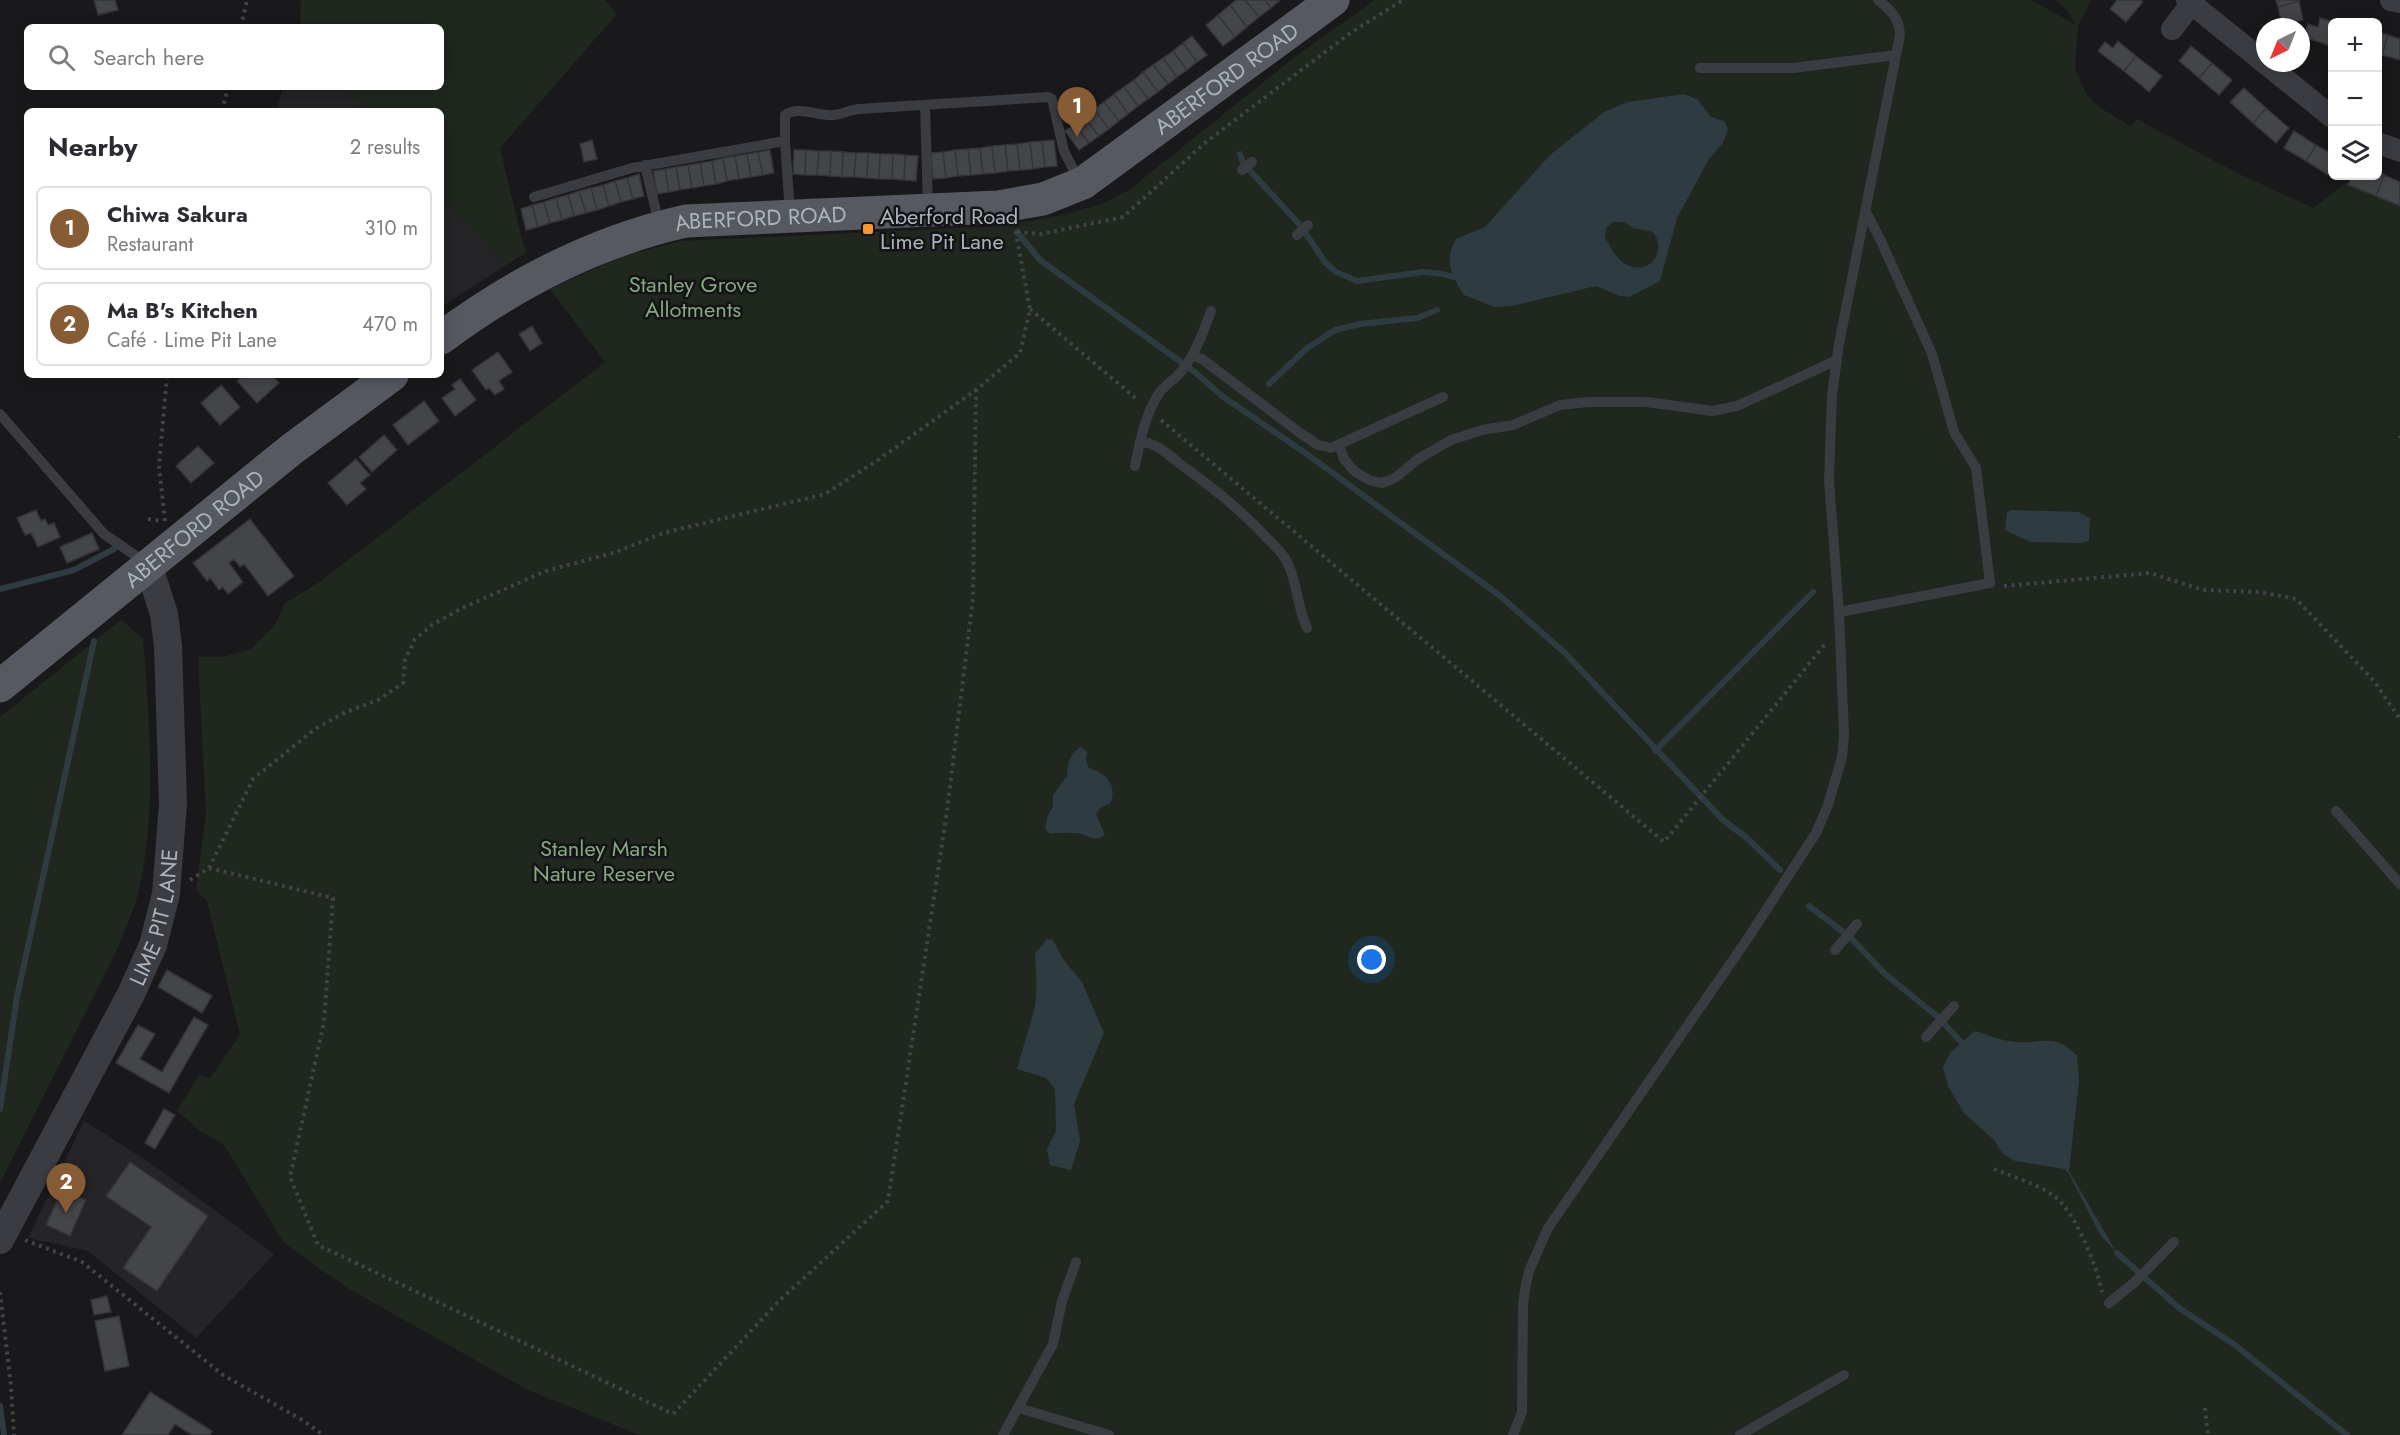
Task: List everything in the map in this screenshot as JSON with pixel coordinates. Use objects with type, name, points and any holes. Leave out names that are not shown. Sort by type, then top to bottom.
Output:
[{"type":"main road","name":"ABERFORD ROAD","points":[[444,336],[532,279],[591,250],[660,227],[686,221],[998,207],[1043,199],[1083,183],[1333,0]]},
{"type":"main road","name":"ABERFORD ROAD","points":[[0,686],[156,557],[292,449],[388,378]]},
{"type":"street","points":[[2391,0],[2400,2]]},
{"type":"street","points":[[2172,29],[2189,2],[2328,114]]},
{"type":"street","points":[[2382,144],[2400,151]]},
{"type":"street","name":"LIME PIT LANE","points":[[2,1236],[131,994],[153,945],[166,894],[173,803],[168,646],[156,557]]},
{"type":"lane","points":[[1513,1435],[1522,1412],[1523,1306],[1529,1271],[1539,1246],[1548,1228],[1748,938],[1816,833],[1828,805],[1842,757],[1844,735],[1839,612],[1829,480],[1829,436],[1837,360],[1900,35],[1899,21],[1878,0]]},
{"type":"lane","points":[[1700,68],[1793,68],[1896,55]]},
{"type":"lane","points":[[790,217],[785,141],[785,115],[788,112],[803,111],[833,115],[859,109],[1048,97],[1052,99],[1064,151],[1075,173]]},
{"type":"lane","points":[[925,105],[928,211]]},
{"type":"lane","points":[[534,197],[645,165],[785,141]]},
{"type":"lane","points":[[1242,170],[1251,162]]},
{"type":"lane","points":[[645,165],[660,227]]},
{"type":"lane","points":[[1839,612],[1988,585],[1990,581],[1976,468],[1954,432],[1932,354],[1866,212]]},
{"type":"lane","points":[[1297,236],[1308,225]]},
{"type":"lane","points":[[1135,466],[1150,411],[1161,390],[1181,371],[1192,356],[1211,311]]},
{"type":"lane","points":[[1192,356],[1202,359],[1318,445],[1331,448],[1443,397]]},
{"type":"lane","points":[[1339,444],[1344,459],[1354,471],[1369,480],[1382,483],[1395,478],[1418,459],[1451,440],[1482,430],[1513,425],[1560,405],[1588,402],[1647,402],[1712,411],[1737,406],[1837,360]]},
{"type":"lane","points":[[0,414],[104,534],[156,557]]},
{"type":"lane","points":[[1140,441],[1151,443],[1166,452],[1205,481],[1248,517],[1273,544],[1286,560],[1293,574],[1303,619],[1308,628]]},
{"type":"lane","points":[[2336,811],[2400,884]]},
{"type":"lane","points":[[1836,947],[1854,926]]},
{"type":"lane","points":[[1930,1034],[1952,1008]]},
{"type":"lane","points":[[2106,1298],[2135,1282],[2174,1242]]},
{"type":"lane","points":[[1003,1435],[1053,1344],[1062,1301],[1076,1262]]},
{"type":"lane","points":[[1740,1435],[1844,1375]]},
{"type":"lane","points":[[1019,1408],[1108,1435]]},
{"type":"path","points":[[242,24],[247,0]]},
{"type":"path","points":[[166,894],[209,868],[253,779],[315,729],[346,712],[378,700],[403,683],[405,660],[415,639],[432,625],[462,608],[546,571],[616,552],[663,533],[825,494],[875,462],[976,390],[1020,353],[1029,309],[1017,232],[1041,234],[1123,217],[1206,142],[1349,34],[1403,0]]},
{"type":"path","points":[[223,108],[227,90]]},
{"type":"path","points":[[1029,309],[1664,842],[1839,626]]},
{"type":"path","points":[[156,557],[165,525],[159,466],[167,378]]},
{"type":"path","points":[[209,868],[333,898],[324,1022],[290,1177],[318,1245],[673,1414],[778,1301],[888,1201],[947,811],[973,598],[976,390]]},
{"type":"path","points":[[2001,586],[2150,573],[2203,590],[2259,592],[2296,599],[2374,681],[2400,719]]},
{"type":"path","points":[[1994,1170],[2056,1197],[2088,1248],[2106,1298]]},
{"type":"path","points":[[2,1236],[82,1262],[223,1375],[304,1421],[323,1435]]},
{"type":"path","points":[[0,1292],[14,1435]]},
{"type":"path","points":[[2205,1408],[2208,1435]]},
{"type":"shaded area","points":[[282,90],[346,90],[360,108],[278,108]]},
{"type":"shaded area","points":[[1684,94],[1698,100],[1710,116],[1725,122],[1728,130],[1723,143],[1709,159],[1677,218],[1660,281],[1629,297],[1620,296],[1596,286],[1512,306],[1495,307],[1464,295],[1453,274],[1450,261],[1450,254],[1456,239],[1485,227],[1550,155],[1604,112],[1628,102]],"holes":[[[1613,222],[1624,222],[1633,228],[1653,232],[1658,246],[1657,253],[1650,264],[1637,268],[1629,266],[1621,261],[1612,250],[1605,237],[1606,228]]]},
{"type":"shaded area","points":[[444,199],[506,265],[444,305]]},
{"type":"shaded area","points":[[2012,510],[2078,512],[2090,518],[2089,541],[2082,543],[2030,542],[2005,530],[2007,512]]},
{"type":"shaded area","points":[[1081,747],[1087,752],[1086,760],[1089,768],[1106,777],[1113,791],[1110,804],[1100,808],[1096,814],[1105,835],[1099,838],[1074,833],[1050,834],[1045,829],[1053,806],[1053,795],[1067,776],[1072,756]]},
{"type":"shaded area","points":[[1047,939],[1053,940],[1063,959],[1082,982],[1104,1033],[1074,1104],[1080,1141],[1071,1170],[1050,1165],[1047,1149],[1056,1131],[1055,1089],[1046,1078],[1017,1069],[1035,1003],[1035,954]]},
{"type":"shaded area","points":[[1975,1031],[2011,1041],[2055,1042],[2062,1044],[2077,1056],[2079,1081],[2069,1171],[2117,1253],[2100,1235],[2068,1172],[2064,1169],[2015,1161],[2002,1153],[1994,1140],[1964,1113],[1948,1086],[1943,1067],[1950,1053]]},
{"type":"shaded area","points":[[84,1121],[149,1162],[274,1254],[196,1338],[88,1251],[28,1238]]},
{"type":"green space","points":[[301,0],[605,0],[617,14],[500,148],[522,240],[527,252],[506,265],[444,199],[444,108],[360,108],[346,90],[444,90],[444,24],[302,24]]},
{"type":"green space","points":[[1375,0],[2031,0],[2076,25],[2067,10],[2056,0],[2091,0],[2078,26],[2075,69],[2087,95],[2099,107],[2130,126],[2137,119],[2237,173],[2313,208],[2348,181],[2400,199],[2400,1435],[639,1435],[528,1390],[351,1290],[323,1271],[284,1243],[224,1145],[199,1130],[177,1111],[199,1075],[210,1078],[240,1035],[207,901],[196,890],[206,813],[198,657],[223,657],[251,649],[275,625],[285,603],[317,584],[605,362],[550,289],[622,256],[681,241],[1001,226],[1062,215],[1102,204],[1129,190],[1296,56]]},
{"type":"green space","points":[[121,620],[143,638],[149,730],[150,794],[140,885],[133,911],[115,954],[0,1183],[0,717]]},
{"type":"building","points":[[94,0],[115,0],[118,10],[98,15]]},
{"type":"building","points":[[1236,0],[1245,0],[1259,17],[1247,27],[1230,5]]},
{"type":"building","points":[[1245,0],[1265,0],[1271,8],[1259,17]]},
{"type":"building","points":[[1265,0],[1280,0],[1271,8]]},
{"type":"building","points":[[2117,0],[2141,0],[2143,2],[2126,22],[2110,9]]},
{"type":"building","points":[[2276,0],[2298,0],[2299,1],[2278,7]]},
{"type":"building","points":[[2299,1],[2303,18],[2280,18],[2278,7]]},
{"type":"building","points":[[1230,5],[1247,27],[1235,37],[1218,15]]},
{"type":"building","points":[[1218,15],[1235,37],[1223,46],[1206,25]]},
{"type":"building","points":[[2320,18],[2328,20],[2328,45],[2310,39],[2310,25],[2318,27]]},
{"type":"building","points":[[2382,33],[2388,35],[2382,55]]},
{"type":"building","points":[[2388,35],[2400,39],[2400,60],[2382,55]]},
{"type":"building","points":[[1192,36],[1207,55],[1197,62],[1183,43]]},
{"type":"building","points":[[2118,41],[2136,56],[2124,71],[2098,51],[2105,42],[2113,48]]},
{"type":"building","points":[[1183,43],[1197,62],[1187,70],[1173,51]]},
{"type":"building","points":[[2191,46],[2212,63],[2199,78],[2179,61]]},
{"type":"building","points":[[1173,51],[1187,70],[1177,77],[1163,58]]},
{"type":"building","points":[[2136,56],[2162,76],[2149,92],[2124,71]]},
{"type":"building","points":[[1163,58],[1177,77],[1168,84],[1153,65]]},
{"type":"building","points":[[2212,63],[2232,80],[2219,95],[2199,78]]},
{"type":"building","points":[[1153,65],[1168,84],[1158,92],[1143,72]]},
{"type":"building","points":[[1143,72],[1158,92],[1148,99],[1134,80]]},
{"type":"building","points":[[1134,80],[1148,99],[1138,106],[1124,87]]},
{"type":"building","points":[[1124,87],[1138,106],[1128,114],[1114,94]]},
{"type":"building","points":[[2244,88],[2266,108],[2253,123],[2230,102]]},
{"type":"building","points":[[1114,94],[1128,114],[1119,121],[1104,102]]},
{"type":"building","points":[[1104,102],[1119,121],[1109,129],[1094,109]]},
{"type":"building","points":[[2266,108],[2289,128],[2276,143],[2253,123]]},
{"type":"building","points":[[1094,109],[1109,129],[1099,136],[1084,117]]},
{"type":"building","points":[[1084,117],[1099,136],[1089,143],[1075,124]]},
{"type":"building","points":[[1075,124],[1089,143],[1079,150],[1065,131]]},
{"type":"building","points":[[2294,131],[2316,145],[2306,161],[2284,148]]},
{"type":"building","points":[[592,140],[597,159],[584,162],[580,144]]},
{"type":"building","points":[[1054,140],[1057,166],[1045,167],[1042,141]]},
{"type":"building","points":[[1042,141],[1045,167],[1033,169],[1030,142]]},
{"type":"building","points":[[1030,142],[1033,169],[1020,170],[1017,144]]},
{"type":"building","points":[[1017,144],[1020,170],[1008,171],[1005,145]]},
{"type":"building","points":[[1005,145],[1008,171],[995,173],[992,146]]},
{"type":"building","points":[[2316,145],[2328,152],[2328,175],[2306,161]]},
{"type":"building","points":[[992,146],[995,173],[983,174],[980,148]]},
{"type":"building","points":[[980,148],[983,174],[971,175],[968,149]]},
{"type":"building","points":[[968,149],[971,175],[958,176],[955,150]]},
{"type":"building","points":[[770,150],[774,173],[763,175],[758,152]]},
{"type":"building","points":[[794,150],[806,150],[805,175],[793,174]]},
{"type":"building","points":[[806,150],[819,151],[817,175],[805,175]]},
{"type":"building","points":[[955,150],[958,176],[946,178],[943,152]]},
{"type":"building","points":[[819,151],[831,151],[830,176],[817,175]]},
{"type":"building","points":[[831,151],[843,152],[842,177],[830,176]]},
{"type":"building","points":[[758,152],[763,175],[751,177],[747,154]]},
{"type":"building","points":[[843,152],[856,153],[854,177],[842,177]]},
{"type":"building","points":[[943,152],[946,178],[933,179],[931,153]]},
{"type":"building","points":[[856,153],[868,153],[867,178],[854,177]]},
{"type":"building","points":[[868,153],[880,154],[879,179],[867,178]]},
{"type":"building","points":[[747,154],[751,177],[739,179],[735,156]]},
{"type":"building","points":[[880,154],[893,154],[892,179],[879,179]]},
{"type":"building","points":[[893,154],[905,155],[904,180],[892,179]]},
{"type":"building","points":[[905,155],[918,156],[916,181],[904,180]]},
{"type":"building","points":[[735,156],[739,179],[727,181],[723,158]]},
{"type":"building","points":[[723,158],[727,181],[716,184],[712,161]]},
{"type":"building","points":[[712,161],[716,184],[704,186],[700,163]]},
{"type":"building","points":[[700,163],[704,186],[692,188],[688,165]]},
{"type":"building","points":[[688,165],[692,188],[680,190],[676,167]]},
{"type":"building","points":[[676,167],[680,190],[669,192],[665,169]]},
{"type":"building","points":[[665,169],[669,192],[657,194],[653,171]]},
{"type":"building","points":[[639,174],[644,196],[633,199],[627,178]]},
{"type":"building","points":[[2382,174],[2384,175],[2376,196],[2348,185],[2350,180],[2382,180]]},
{"type":"building","points":[[2384,175],[2400,182],[2400,206],[2376,196]]},
{"type":"building","points":[[627,178],[633,199],[621,202],[615,181]]},
{"type":"building","points":[[615,181],[621,202],[609,206],[603,185]]},
{"type":"building","points":[[603,185],[609,206],[597,210],[591,188]]},
{"type":"building","points":[[591,188],[597,210],[586,213],[579,191]]},
{"type":"building","points":[[579,191],[586,213],[574,216],[568,195]]},
{"type":"building","points":[[568,195],[574,216],[562,220],[556,198]]},
{"type":"building","points":[[556,198],[562,220],[550,223],[544,202]]},
{"type":"building","points":[[544,202],[550,223],[538,227],[532,205]]},
{"type":"building","points":[[532,205],[538,227],[526,230],[521,209]]},
{"type":"building","points":[[532,326],[542,343],[530,351],[519,334]]},
{"type":"building","points":[[498,352],[512,372],[499,381],[504,389],[495,395],[489,388],[486,390],[472,370]]},
{"type":"building","points":[[240,378],[275,378],[279,383],[257,403],[237,381]]},
{"type":"building","points":[[460,379],[476,400],[455,416],[442,398],[455,389],[452,385]]},
{"type":"building","points":[[221,385],[240,407],[220,425],[201,403]]},
{"type":"building","points":[[424,401],[439,421],[408,445],[393,425]]},
{"type":"building","points":[[384,435],[397,450],[372,472],[359,457]]},
{"type":"building","points":[[198,446],[214,463],[191,483],[176,466]]},
{"type":"building","points":[[356,459],[370,475],[360,483],[366,489],[347,505],[328,483]]},
{"type":"building","points":[[36,510],[41,521],[45,519],[48,525],[54,523],[60,537],[38,547],[31,533],[25,535],[17,518]]},
{"type":"building","points":[[250,519],[294,576],[268,596],[244,564],[240,567],[234,559],[229,563],[243,582],[228,594],[223,587],[219,590],[210,578],[207,581],[193,563]]},
{"type":"building","points":[[92,533],[99,549],[67,563],[60,547]]},
{"type":"building","points":[[167,970],[212,996],[202,1013],[158,987]]},
{"type":"building","points":[[194,1017],[208,1025],[169,1093],[116,1063],[138,1025],[155,1034],[140,1059],[162,1072]]},
{"type":"building","points":[[164,1109],[175,1115],[155,1149],[145,1143]]},
{"type":"building","points":[[130,1162],[208,1216],[157,1291],[123,1268],[151,1227],[106,1196]]},
{"type":"building","points":[[62,1190],[86,1200],[70,1236],[46,1225]]},
{"type":"building","points":[[107,1296],[111,1312],[94,1315],[91,1300]]},
{"type":"building","points":[[119,1316],[129,1366],[105,1371],[95,1321]]},
{"type":"building","points":[[150,1392],[212,1431],[210,1435],[192,1435],[175,1424],[168,1435],[122,1435]]},
{"type":"waterway","points":[[1240,154],[1243,163],[1300,225],[1325,262],[1336,272],[1357,281],[1423,272],[1453,277]]},
{"type":"waterway","points":[[1017,232],[1040,260],[1196,373],[1222,396],[1304,452],[1499,595],[1564,652],[1723,820],[1747,838],[1780,870]]},
{"type":"waterway","points":[[1269,384],[1306,349],[1335,330],[1360,324],[1417,318],[1437,310]]},
{"type":"waterway","points":[[0,589],[74,570],[114,549]]},
{"type":"waterway","points":[[1655,751],[1813,592]]},
{"type":"waterway","points":[[0,1109],[17,997],[94,641]]},
{"type":"waterway","points":[[1809,906],[1851,938],[1885,974],[1938,1017],[1962,1043]]},
{"type":"waterway","points":[[2117,1253],[2179,1308],[2235,1345],[2347,1435]]},
{"type":"waterway","points":[[0,1406],[4,1435]]},
{"type":"place","name":"Chiwa Sakura","points":[[1077,137]]},
{"type":"place","name":"Aberford Road Lime Pit Lane","points":[[868,229]]},
{"type":"place","name":"Ma B's Kitchen","points":[[66,1213]]},
{"type":"park label","name":"Stanley Grove Allotments","points":[[693,296]]},
{"type":"park label","name":"Stanley Marsh Nature Reserve","points":[[604,860]]}]
